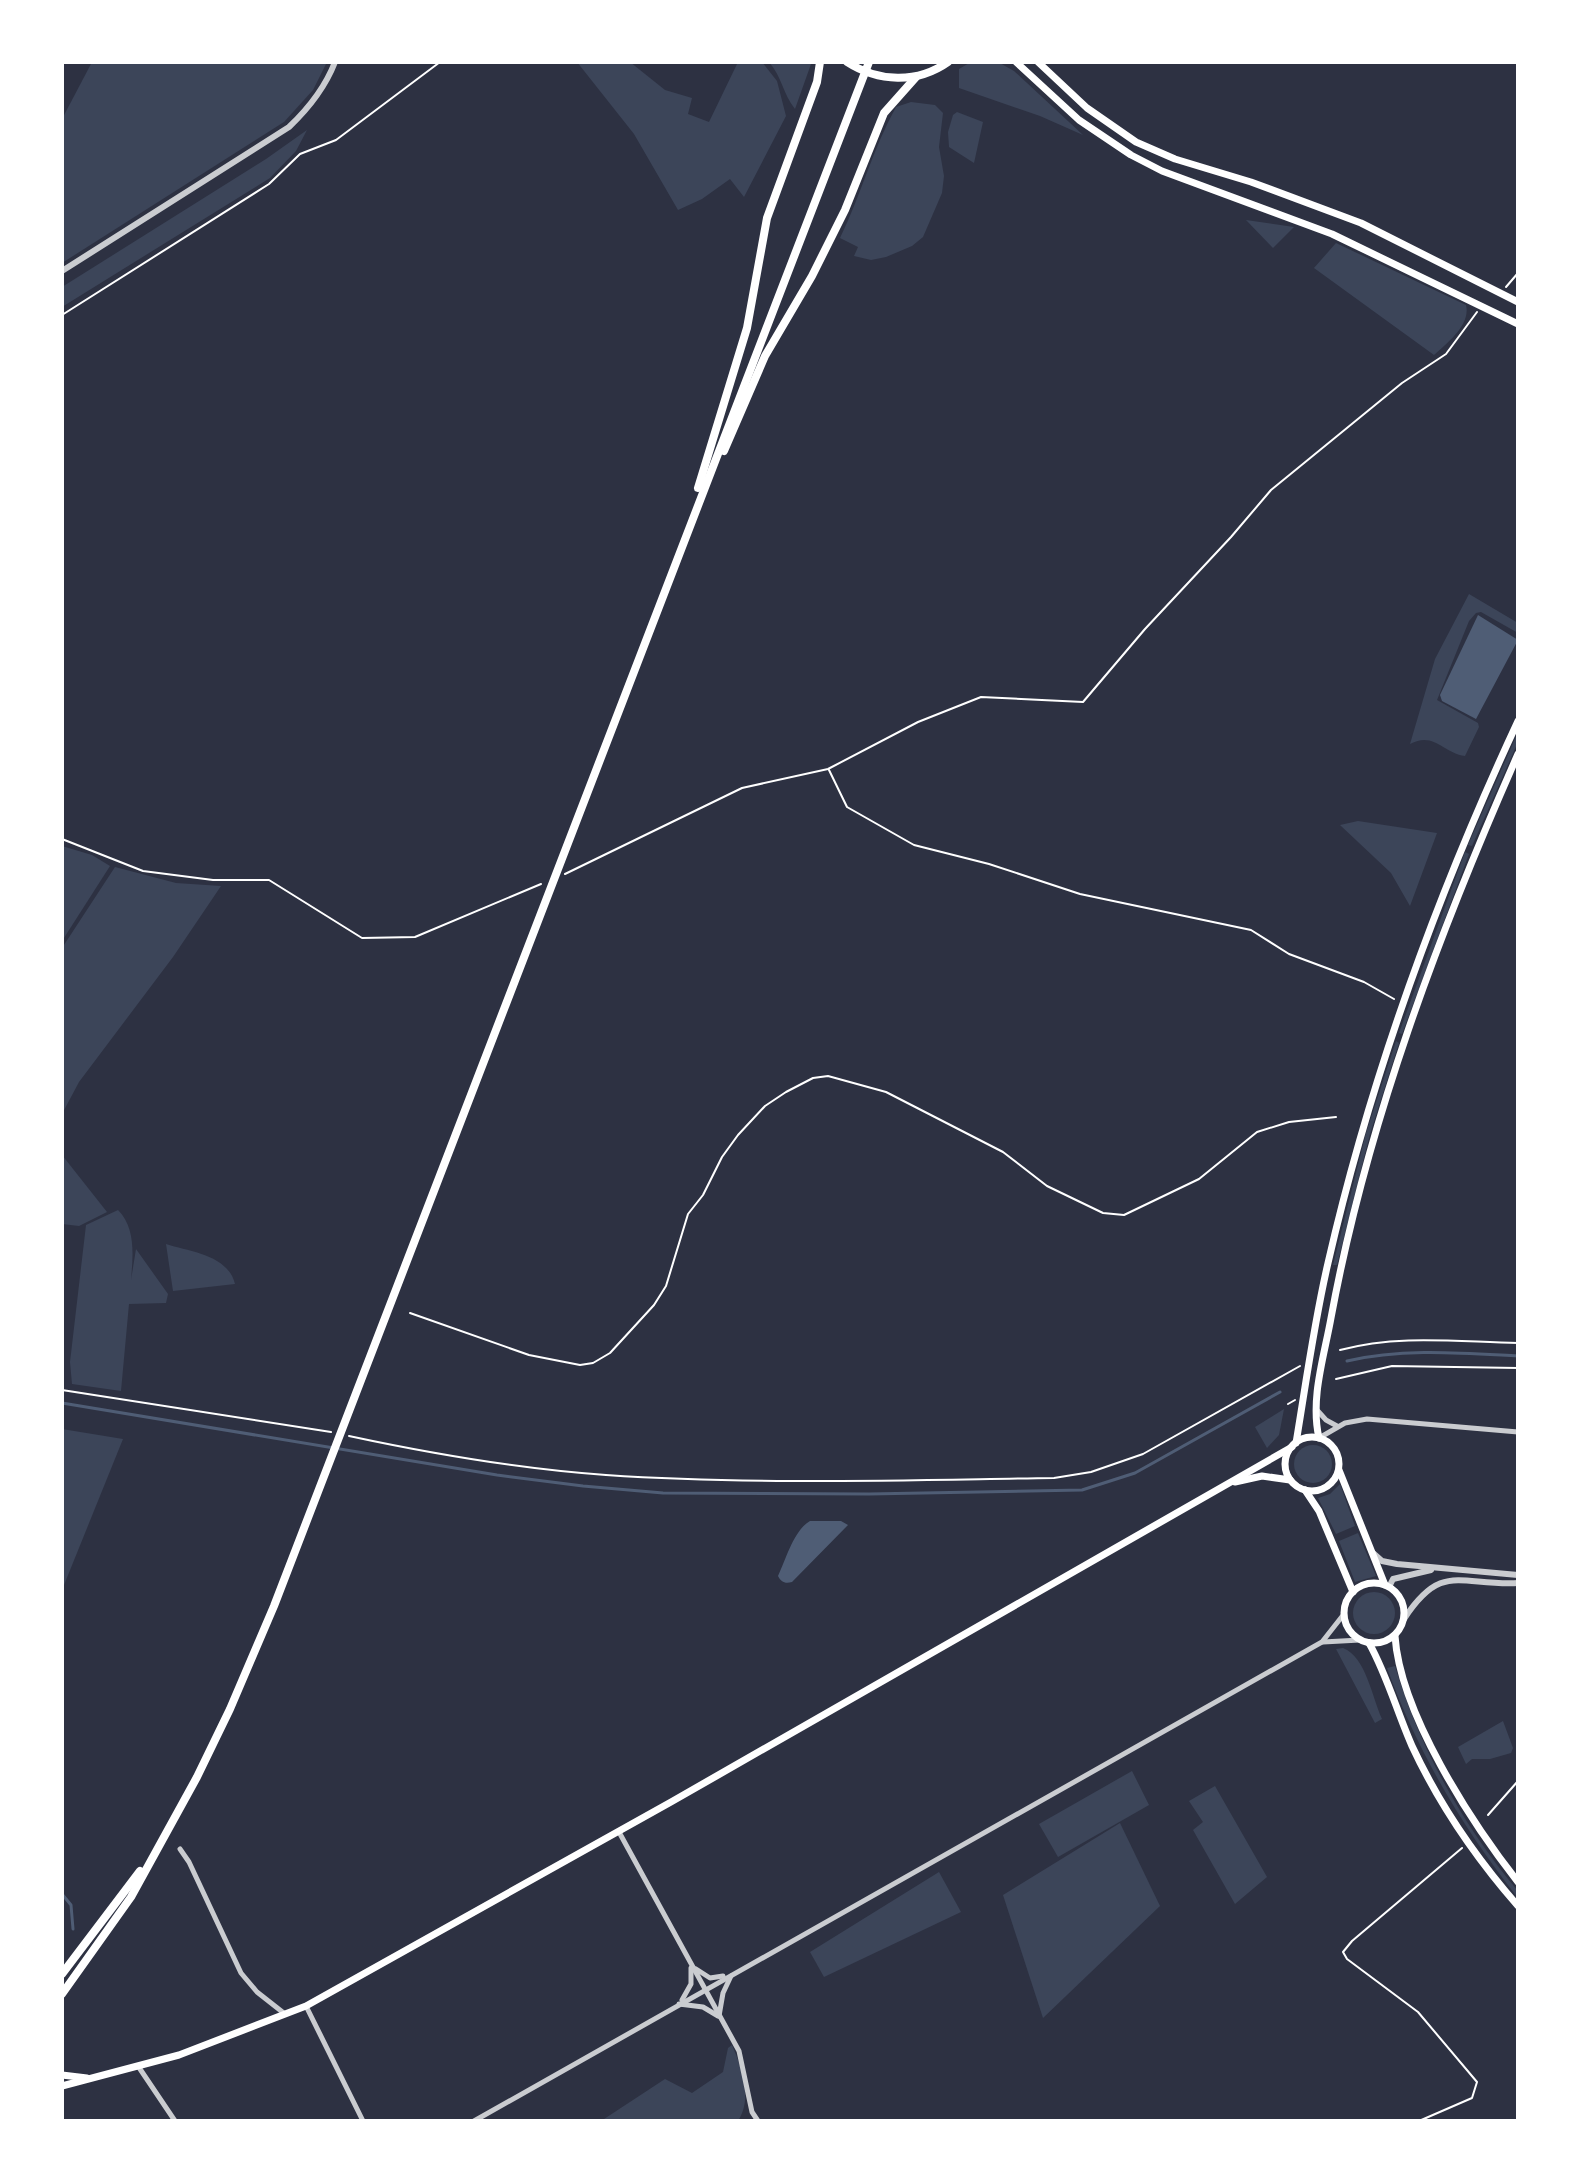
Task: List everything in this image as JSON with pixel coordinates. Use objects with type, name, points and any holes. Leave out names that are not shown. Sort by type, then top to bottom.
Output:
[{"type":"highway","points":[[679,550],[747,328],[767,218],[817,82],[820,62]]},
{"type":"highway","points":[[847,62],[862,71],[889,78],[916,77]]},
{"type":"highway","points":[[62,1994],[131,1897],[197,1777],[274,1606],[338,1432],[869,62]]},
{"type":"highway","points":[[679,550],[765,356],[812,276],[845,210],[878,124],[896,97],[916,77],[948,62]]},
{"type":"highway","points":[[62,1974],[155,1851]]},
{"type":"main road","points":[[1016,62],[1079,120],[1131,155],[1175,176],[1332,234],[1518,324]]},
{"type":"main road","points":[[1038,62],[1087,108],[1136,142],[1175,159],[1251,182],[1361,223],[1518,302]]},
{"type":"main road","points":[[1290,1480],[1286,1463],[1294,1445],[1344,1196],[1403,1002],[1447,885],[1518,721]]},
{"type":"main road","points":[[1319,1438],[1315,1408],[1353,1216],[1405,1039],[1475,852],[1518,754]]},
{"type":"main road","points":[[62,2086],[179,2055],[306,2006],[619,1832],[1306,1438],[1319,1438],[1333,1447],[1370,1551],[1387,1586],[1402,1600],[1404,1619],[1395,1636],[1387,1641],[1369,1643],[1360,1640],[1346,1624],[1345,1606],[1353,1592],[1368,1584],[1387,1586]]},
{"type":"main road","points":[[1305,1490],[1322,1490],[1330,1485],[1339,1470]]},
{"type":"main road","points":[[1233,1482],[1262,1476],[1290,1480],[1305,1490],[1319,1511],[1353,1592]]},
{"type":"main road","points":[[1395,1636],[1412,1701],[1437,1757],[1474,1821],[1518,1882]]},
{"type":"main road","points":[[1369,1643],[1423,1767],[1469,1843],[1518,1906]]},
{"type":"main road","points":[[62,2075],[89,2078]]},
{"type":"street","points":[[62,271],[289,127],[314,100],[335,62]]},
{"type":"street","points":[[1315,1408],[1337,1426]]},
{"type":"street","points":[[1319,1438],[1337,1426],[1367,1419],[1518,1432]]},
{"type":"street","points":[[1370,1551],[1389,1563],[1435,1569]]},
{"type":"street","points":[[1387,1586],[1393,1579],[1435,1569],[1518,1575]]},
{"type":"street","points":[[1404,1619],[1425,1590],[1438,1584],[1463,1580],[1518,1583]]},
{"type":"street","points":[[474,2121],[1322,1642],[1344,1614]]},
{"type":"street","points":[[1322,1642],[1360,1640]]},
{"type":"street","points":[[619,1832],[739,2051],[752,2112],[758,2121]]},
{"type":"street","points":[[180,1849],[241,1973],[257,1992],[286,2015]]},
{"type":"street","points":[[691,1964],[710,1978],[732,1974]]},
{"type":"street","points":[[679,2004],[691,1984],[691,1964]]},
{"type":"street","points":[[719,2017],[723,1993],[732,1974]]},
{"type":"street","points":[[679,2004],[703,2007],[719,2017]]},
{"type":"street","points":[[306,2006],[363,2121]]},
{"type":"street","points":[[138,2066],[175,2121]]},
{"type":"path","points":[[62,315],[269,184],[300,154],[336,140],[440,62]]},
{"type":"path","points":[[1500,293],[1518,273]]},
{"type":"path","points":[[564,875],[742,788],[828,769],[918,722],[981,697],[1083,702],[1271,490],[1402,383],[1446,354],[1478,311]]},
{"type":"path","points":[[828,769],[847,807],[914,845],[989,864],[1080,894],[1251,930],[1289,954],[1364,982],[1403,1002]]},
{"type":"path","points":[[62,839],[143,871],[213,880],[269,880],[362,938],[415,937],[542,883]]},
{"type":"path","points":[[410,1313],[529,1355],[580,1365],[593,1363],[610,1353],[654,1305],[666,1286],[688,1214],[703,1195],[722,1157],[738,1135],[765,1106],[813,1078],[828,1076],[886,1092],[1003,1152],[1047,1186],[1103,1213],[1124,1215],[1199,1179],[1257,1132],[1289,1122],[1336,1117]]},
{"type":"path","points":[[1340,1350],[1373,1341],[1398,1340],[1518,1343]]},
{"type":"path","points":[[1336,1379],[1392,1366],[1518,1368]]},
{"type":"path","points":[[350,1436],[527,1466],[604,1475],[746,1481],[1054,1478],[1091,1472],[1143,1454],[1293,1369]]},
{"type":"path","points":[[62,1390],[338,1432]]},
{"type":"path","points":[[1488,1815],[1518,1781]]},
{"type":"path","points":[[1419,2121],[1472,2098],[1477,2082],[1418,2012],[1347,1959],[1343,1952],[1352,1941],[1469,1843]]},
{"type":"shaded area","points":[[92,62],[327,62],[313,90],[284,122],[62,263],[62,119]]},
{"type":"shaded area","points":[[577,62],[630,62],[665,90],[692,98],[688,114],[709,122],[738,62],[762,62],[777,81],[786,116],[744,197],[730,179],[702,199],[678,210],[634,134]]},
{"type":"shaded area","points":[[769,62],[811,64],[795,109],[777,74]]},
{"type":"shaded area","points":[[971,62],[998,62],[1014,71],[1083,135],[1040,116],[959,88],[959,69]]},
{"type":"shaded area","points":[[911,102],[935,105],[943,113],[939,147],[944,176],[942,193],[923,237],[912,246],[871,260],[854,256],[858,247],[840,238],[896,107]]},
{"type":"shaded area","points":[[957,112],[983,122],[974,163],[949,147],[948,132],[953,115]]},
{"type":"shaded area","points":[[307,130],[296,151],[270,178],[62,307],[62,287]]},
{"type":"shaded area","points":[[1246,220],[1294,227],[1273,248]]},
{"type":"shaded area","points":[[1336,243],[1466,305],[1462,326],[1434,355],[1314,268]]},
{"type":"shaded area","points":[[1469,594],[1518,623],[1518,633],[1481,612],[1469,621],[1437,700],[1478,723],[1465,756],[1432,741],[1410,744],[1435,659]]},
{"type":"shaded area","points":[[1478,615],[1518,640],[1476,719],[1442,701],[1440,695]]},
{"type":"shaded area","points":[[1518,732],[1518,742],[1472,846],[1468,845]]},
{"type":"shaded area","points":[[1358,821],[1437,833],[1410,906],[1391,873],[1340,825]]},
{"type":"shaded area","points":[[62,846],[92,855],[110,866],[62,941]]},
{"type":"shaded area","points":[[1465,852],[1469,854],[1402,1034],[1399,1033]]},
{"type":"shaded area","points":[[115,867],[176,883],[221,886],[173,957],[79,1082],[62,1114],[62,948]]},
{"type":"shaded area","points":[[1396,1041],[1399,1043],[1370,1134],[1337,1265],[1333,1265],[1366,1133]]},
{"type":"shaded area","points":[[62,1155],[107,1212],[79,1226],[62,1224]]},
{"type":"shaded area","points":[[118,1210],[131,1234],[131,1280],[136,1249],[168,1294],[166,1303],[129,1304],[121,1391],[72,1384],[70,1362],[86,1225]]},
{"type":"shaded area","points":[[166,1244],[217,1261],[231,1274],[235,1284],[173,1291]]},
{"type":"shaded area","points":[[1284,1409],[1279,1435],[1267,1448],[1255,1427]]},
{"type":"shaded area","points":[[62,1429],[123,1439],[62,1590]]},
{"type":"shaded area","points":[[1313,1445],[1327,1450],[1332,1464],[1327,1478],[1313,1483],[1299,1478],[1294,1464],[1299,1450]]},
{"type":"shaded area","points":[[1340,1484],[1355,1526],[1336,1534],[1318,1498],[1330,1494]]},
{"type":"shaded area","points":[[810,1521],[841,1521],[848,1525],[792,1582],[784,1582],[778,1576],[787,1554],[799,1531]]},
{"type":"shaded area","points":[[1358,1533],[1376,1576],[1355,1582],[1339,1541]]},
{"type":"shaded area","points":[[1374,1592],[1389,1598],[1395,1613],[1389,1628],[1374,1634],[1359,1628],[1353,1613],[1359,1598]]},
{"type":"shaded area","points":[[1343,1648],[1363,1669],[1382,1719],[1375,1723],[1336,1649]]},
{"type":"shaded area","points":[[1395,1666],[1430,1756],[1461,1813],[1518,1891],[1518,1898],[1478,1844],[1427,1759],[1387,1668]]},
{"type":"shaded area","points":[[1503,1721],[1513,1748],[1511,1753],[1490,1759],[1472,1759],[1466,1764],[1458,1747]]},
{"type":"shaded area","points":[[1132,1771],[1149,1805],[1058,1857],[1039,1824]]},
{"type":"shaded area","points":[[1215,1786],[1267,1877],[1235,1904],[1193,1830],[1203,1822],[1189,1801]]},
{"type":"shaded area","points":[[1120,1823],[1160,1906],[1043,2018],[1003,1895]]},
{"type":"shaded area","points":[[939,1872],[961,1912],[824,1977],[810,1952]]},
{"type":"shaded area","points":[[732,2045],[745,2093],[745,2103],[738,2121],[601,2121],[665,2079],[692,2093],[723,2072],[728,2048]]},
{"type":"waterway","points":[[1347,1361],[1411,1353],[1518,1356]]},
{"type":"waterway","points":[[62,1403],[497,1475],[583,1486],[663,1493],[869,1494],[1082,1490],[1135,1473],[1280,1392]]},
{"type":"waterway","points":[[62,1894],[71,1905],[73,1929]]}]
